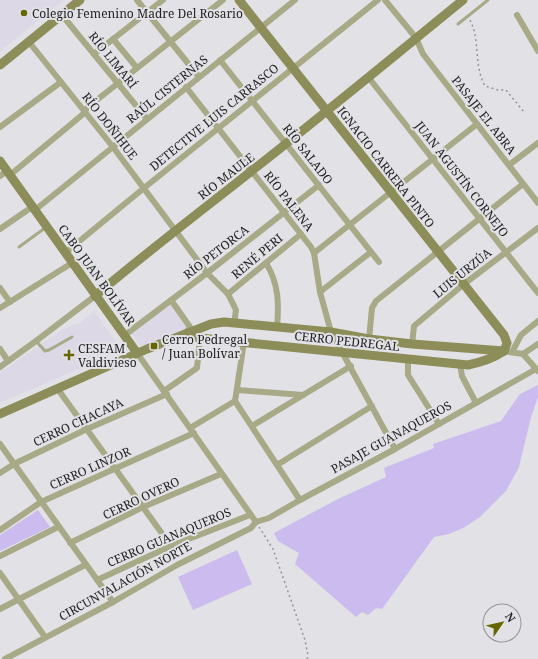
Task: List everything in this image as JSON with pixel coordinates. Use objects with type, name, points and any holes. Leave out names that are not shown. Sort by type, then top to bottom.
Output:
[{"type":"street","points":[[0,65],[80,0]]},
{"type":"street","points":[[137,0],[200,77]]},
{"type":"street","points":[[94,54],[163,0]]},
{"type":"street","points":[[6,174],[82,115],[88,107],[117,83],[223,0]]},
{"type":"street","name":"IGNACIO CARRERA PINTO","points":[[240,0],[504,335],[508,352]]},
{"type":"street","name":"RAÚL CISTERNAS","points":[[0,229],[34,208],[113,147],[295,0]]},
{"type":"street","name":"DETECTIVE LUIS CARRASCO","points":[[65,253],[378,0]]},
{"type":"street","name":"PASAJE EL ABRA","points":[[385,0],[416,38],[423,54],[523,184],[537,199]]},
{"type":"street","name":"RÍO MAULE","points":[[0,367],[36,342],[96,296],[175,230],[369,78],[461,1]]},
{"type":"street","name":"RÍO LIMARÍ","points":[[62,15],[147,119]]},
{"type":"street","points":[[517,15],[538,51]]},
{"type":"street","points":[[113,39],[137,68]]},
{"type":"street","name":"RÍO DOÑIHUE","points":[[29,42],[113,147],[208,273],[228,294],[236,310],[234,324]]},
{"type":"street","name":"RÍO SALADO","points":[[220,60],[379,262]]},
{"type":"street","name":"JUAN AGUSTÍN CORNEJO","points":[[369,78],[538,293]]},
{"type":"street","points":[[0,127],[61,82]]},
{"type":"street","name":"RÍO PALENA","points":[[186,87],[285,213],[314,253]]},
{"type":"street","points":[[395,449],[330,332],[320,292],[314,253],[477,124]]},
{"type":"street","points":[[509,165],[538,143]]},
{"type":"street","name":"CABO JUAN BOLÍVAR","points":[[0,161],[6,174],[34,208],[46,227],[165,392],[250,516],[256,522]]},
{"type":"street","points":[[369,339],[373,304],[523,184]]},
{"type":"street","name":"RÍO PETORCA","points":[[125,335],[208,273],[319,185]]},
{"type":"street","name":"LUIS URZÚA","points":[[412,344],[414,326],[464,284],[538,228]]},
{"type":"street","name":"RENÉ PERI","points":[[228,294],[301,234]]},
{"type":"street","points":[[320,292],[371,252]]},
{"type":"street","points":[[0,308],[72,263]]},
{"type":"street","points":[[266,263],[273,275],[279,306],[277,328]]},
{"type":"street","points":[[0,288],[10,302]]},
{"type":"street","points":[[171,300],[190,326],[185,335]]},
{"type":"street","points":[[508,352],[521,335],[538,320]]},
{"type":"street","name":"CERRO PEDREGAL","points":[[0,414],[137,353],[211,324],[224,322],[330,332],[369,339],[412,344],[523,354]]},
{"type":"street","name":"CERRO PEDREGAL","points":[[185,335],[200,338],[468,365],[483,362],[508,352]]},
{"type":"street","name":"CERRO CHACAYA","points":[[0,473],[14,464],[165,392],[197,368],[200,338]]},
{"type":"street","points":[[244,342],[238,390],[235,401],[300,500]]},
{"type":"street","points":[[537,370],[523,354],[538,344]]},
{"type":"street","points":[[0,348],[8,361]]},
{"type":"street","points":[[408,359],[408,375],[439,424]]},
{"type":"street","points":[[460,364],[462,376],[476,403]]},
{"type":"street","points":[[252,426],[350,366]]},
{"type":"street","name":"PASAJE GUANAQUEROS","points":[[256,522],[269,518],[537,370]]},
{"type":"street","points":[[57,388],[171,546]]},
{"type":"street","points":[[238,390],[303,395]]},
{"type":"street","name":"CERRO LINZOR","points":[[0,530],[41,502],[116,469],[192,431],[235,401]]},
{"type":"street","points":[[277,465],[372,406]]},
{"type":"street","points":[[0,444],[85,565],[113,602]]},
{"type":"street","name":"CERRO OVERO","points":[[70,543],[143,507],[221,474]]},
{"type":"street","name":"CERRO GUANAQUEROS","points":[[97,580],[171,546],[250,516]]},
{"type":"street","name":"CIRCUNVALACIÓN NORTE","points":[[5,659],[113,602],[177,565],[251,528],[256,522]]},
{"type":"street","points":[[0,556],[58,527]]},
{"type":"street","points":[[0,609],[85,565]]},
{"type":"street","points":[[0,573],[45,637]]},
{"type":"lane","points":[[458,24],[488,0]]},
{"type":"lane","points":[[19,247],[46,227]]},
{"type":"lane","points":[[36,342],[45,351],[72,337]]},
{"type":"path","points":[[468,16],[473,26],[477,41],[478,66],[480,76],[485,86],[498,90],[506,90],[524,112]]},
{"type":"path","points":[[256,522],[273,549],[305,640],[308,654],[307,659]]},
{"type":"shaded area","name":"Colegio Femenino Madre Del Rosario","points":[[0,0],[64,0],[0,51]]},
{"type":"shaded area","points":[[171,304],[188,327],[185,331],[140,346],[132,334]]},
{"type":"shaded area","name":"CESFAM Valdivieso","points":[[94,311],[122,350],[0,403],[0,373],[63,329],[80,323]]},
{"type":"shaded area","points":[[538,385],[538,397],[531,417],[519,467],[506,491],[480,517],[463,528],[449,534],[434,537],[382,609],[376,608],[368,615],[362,612],[356,617],[295,564],[299,553],[278,541],[274,533],[338,499],[386,477],[384,468],[434,448],[433,444],[501,421],[520,394]]},
{"type":"shaded area","points":[[38,510],[50,527],[0,551],[0,535]]},
{"type":"shaded area","points":[[237,550],[252,584],[193,610],[178,577]]},
{"type":"place","name":"Colegio Femenino Madre Del Rosario","points":[[24,13]]},
{"type":"place","name":"Cerro Pedregal / Juan Bolívar","points":[[154,346]]},
{"type":"place","name":"CESFAM Valdivieso","points":[[69,355]]}]
